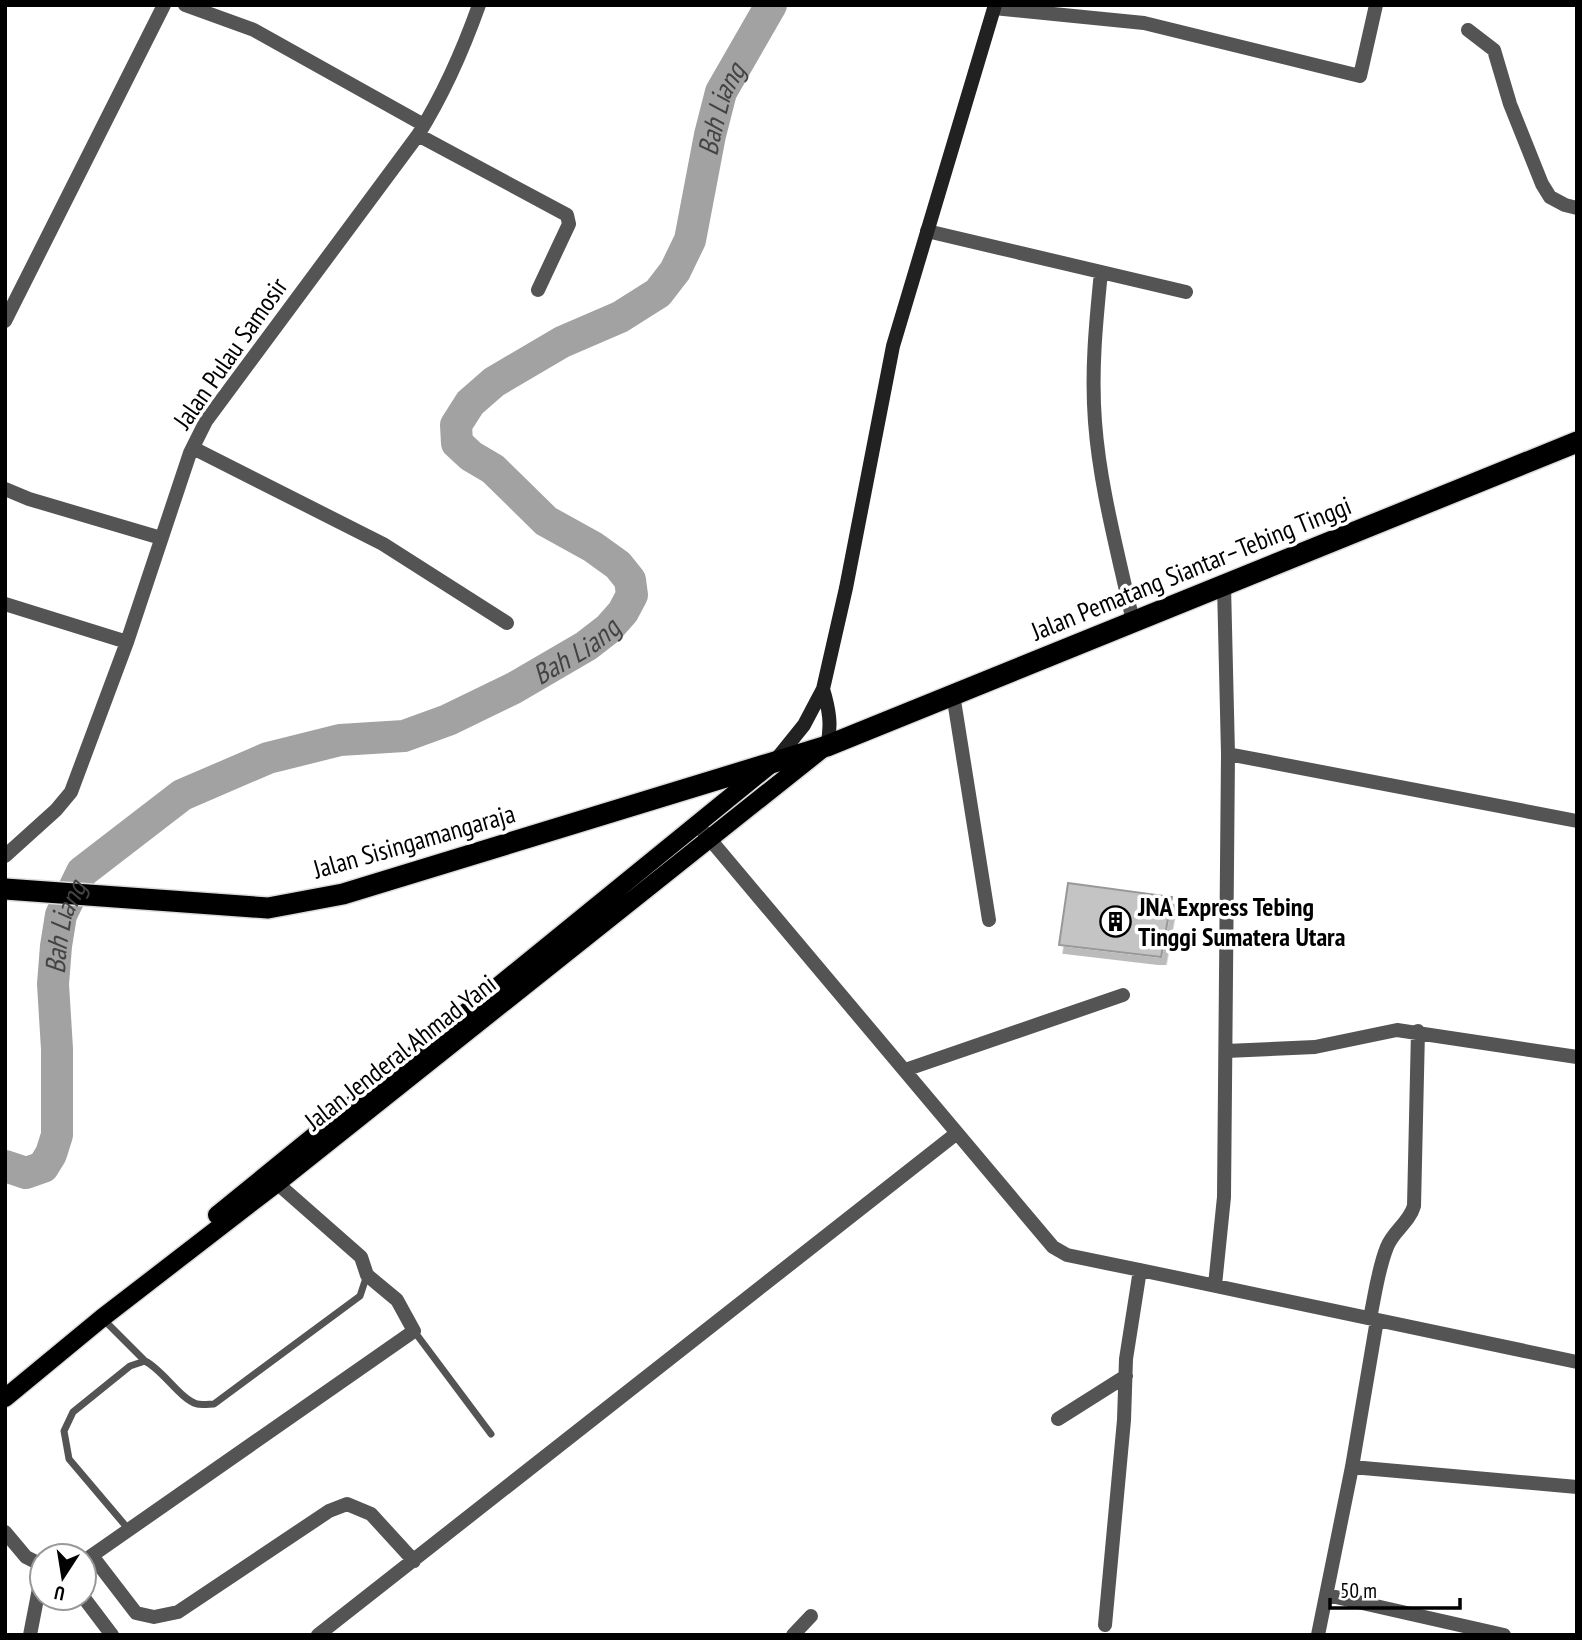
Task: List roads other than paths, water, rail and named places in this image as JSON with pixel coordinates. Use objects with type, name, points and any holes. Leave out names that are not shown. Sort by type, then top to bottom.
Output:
[{"type":"highway","name":"Jalan Pematang Siantar–Tebing Tinggi","points":[[827,746],[1577,442]]},
{"type":"highway","name":"Jalan Sisingamangaraja","points":[[5,889],[268,908],[343,894],[827,746]]},
{"type":"main road","name":"Jalan Jenderal Ahmad Yani","points":[[5,1387],[711,840],[827,746]]},
{"type":"main road","name":"Jalan Jenderal Ahmad Yani","points":[[272,1179],[775,761]]},
{"type":"main road","name":"Jalan Jenderal Ahmad Yani","points":[[5,1398],[100,1315]]},
{"type":"street","points":[[5,321],[163,5]]},
{"type":"street","points":[[185,5],[254,30],[567,215],[569,224],[538,290]]},
{"type":"street","name":"Jalan Pulau Samosir","points":[[5,856],[56,810],[71,792],[127,642],[192,448],[206,421],[421,130],[470,30],[479,5]]},
{"type":"street","points":[[775,761],[804,725],[823,689],[846,588],[893,346],[994,7],[1144,23],[1360,76],[1376,5]]},
{"type":"street","points":[[1468,30],[1494,50],[1510,104],[1542,184],[1550,197],[1577,208]]},
{"type":"street","points":[[927,231],[1186,292]]},
{"type":"street","points":[[1101,272],[1093,356],[1095,422],[1102,478],[1133,622]]},
{"type":"street","points":[[192,448],[383,544],[507,623]]},
{"type":"street","points":[[5,489],[29,499],[161,538]]},
{"type":"street","points":[[1215,1285],[1224,1198],[1226,1051],[1228,754],[1224,585]]},
{"type":"street","points":[[5,604],[127,642]]},
{"type":"street","points":[[823,689],[830,713],[827,746]]},
{"type":"street","points":[[953,694],[989,920]]},
{"type":"street","points":[[1228,754],[1577,821]]},
{"type":"street","points":[[698,825],[1053,1247],[1068,1255],[1577,1362]]},
{"type":"street","points":[[905,1070],[1123,995]]},
{"type":"street","points":[[1226,1051],[1315,1047],[1397,1030],[1418,1031],[1577,1057]]},
{"type":"street","points":[[1318,1635],[1352,1467],[1386,1248],[1392,1235],[1411,1216],[1414,1206],[1418,1031]]},
{"type":"street","points":[[318,1635],[957,1133]]},
{"type":"street","points":[[98,1552],[414,1331],[397,1300],[367,1275],[361,1257],[272,1179]]},
{"type":"street","points":[[1105,1625],[1126,1376],[1140,1270]]},
{"type":"street","points":[[1058,1419],[1126,1376]]},
{"type":"street","points":[[1352,1467],[1577,1487]]},
{"type":"street","points":[[98,1570],[136,1613],[154,1617],[178,1612],[329,1511],[347,1504],[371,1514],[414,1561]]},
{"type":"street","points":[[5,1532],[28,1558]]},
{"type":"street","points":[[1327,1595],[1504,1635]]},
{"type":"street","points":[[30,1635],[34,1612]]},
{"type":"street","points":[[95,1612],[113,1635]]},
{"type":"street","points":[[793,1635],[811,1616]]},
{"type":"lane","points":[[100,1315],[178,1390],[197,1404],[215,1404],[360,1296],[367,1275]]},
{"type":"lane","points":[[414,1331],[491,1434]]},
{"type":"lane","points":[[130,1531],[69,1459],[64,1432],[73,1412],[130,1366],[145,1361]]},
{"type":"waterway","name":"Bah Liang","points":[[5,1166],[26,1173],[43,1167],[51,1154],[57,1135],[57,1049],[53,984],[56,946],[61,915],[82,872],[182,795],[268,758],[340,740],[404,736],[448,720],[514,688],[586,646],[608,629],[623,612],[632,595],[630,580],[618,565],[593,547],[546,521],[493,469],[471,456],[457,443],[456,425],[470,403],[494,382],[562,342],[620,317],[658,293],[675,271],[690,240],[721,92],[771,5]]},
{"type":"place","name":"JNA Express Tebing Tinggi Sumatera Utara","points":[[1115,921]]}]
